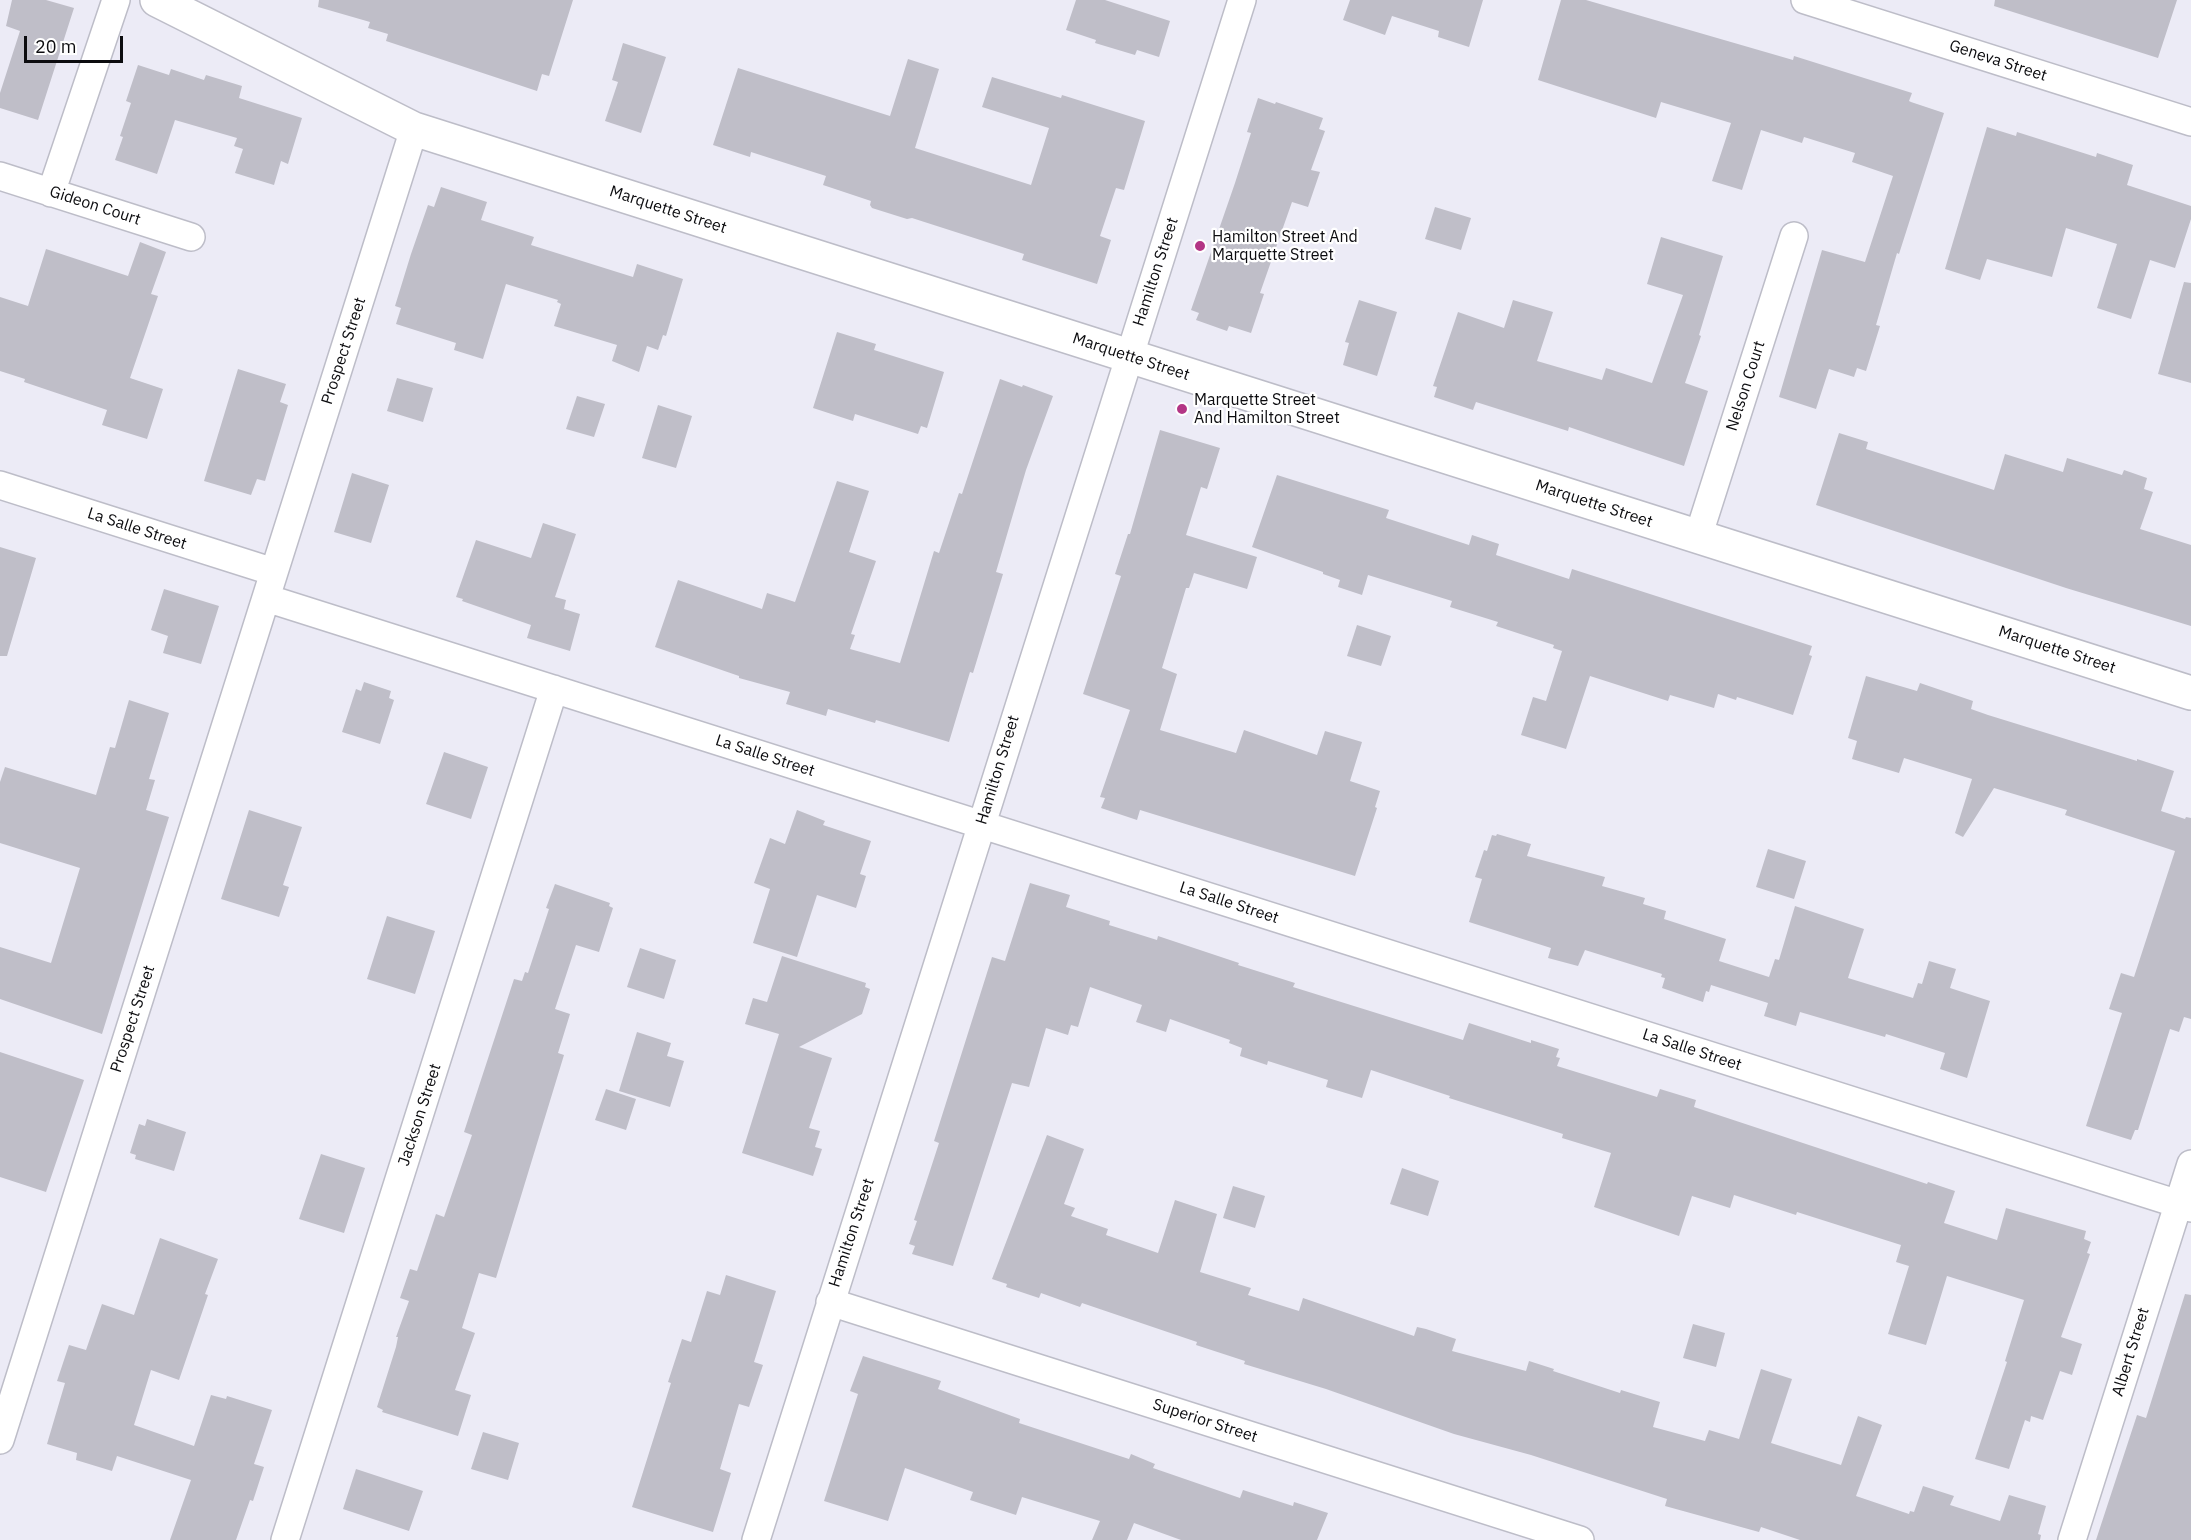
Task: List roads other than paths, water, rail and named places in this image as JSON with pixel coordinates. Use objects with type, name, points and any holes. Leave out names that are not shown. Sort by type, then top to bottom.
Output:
[{"type":"street","points":[[51,193],[116,0]]},
{"type":"street","name":"Marquette Street","points":[[156,0],[414,129],[2191,693]]},
{"type":"street","name":"Hamilton Street","points":[[756,1540],[1242,0]]},
{"type":"street","name":"Geneva Street","points":[[1805,0],[2191,122]]},
{"type":"street","name":"Prospect Street","points":[[0,1440],[414,129]]},
{"type":"street","name":"Gideon Court","points":[[0,176],[191,237]]},
{"type":"street","name":"Nelson Court","points":[[1698,537],[1794,236]]},
{"type":"street","name":"La Salle Street","points":[[0,486],[274,572]]},
{"type":"street","name":"La Salle Street","points":[[266,598],[2185,1206]]},
{"type":"street","name":"Jackson Street","points":[[285,1540],[554,689]]},
{"type":"street","name":"Albert Street","points":[[2072,1540],[2185,1206],[2191,1164]]},
{"type":"street","name":"Superior Street","points":[[830,1302],[1580,1540]]},
{"type":"place","name":"Hamilton Street And Marquette Street","points":[[1200,246]]},
{"type":"place","name":"Marquette Street And Hamilton Street","points":[[1182,409]]}]
